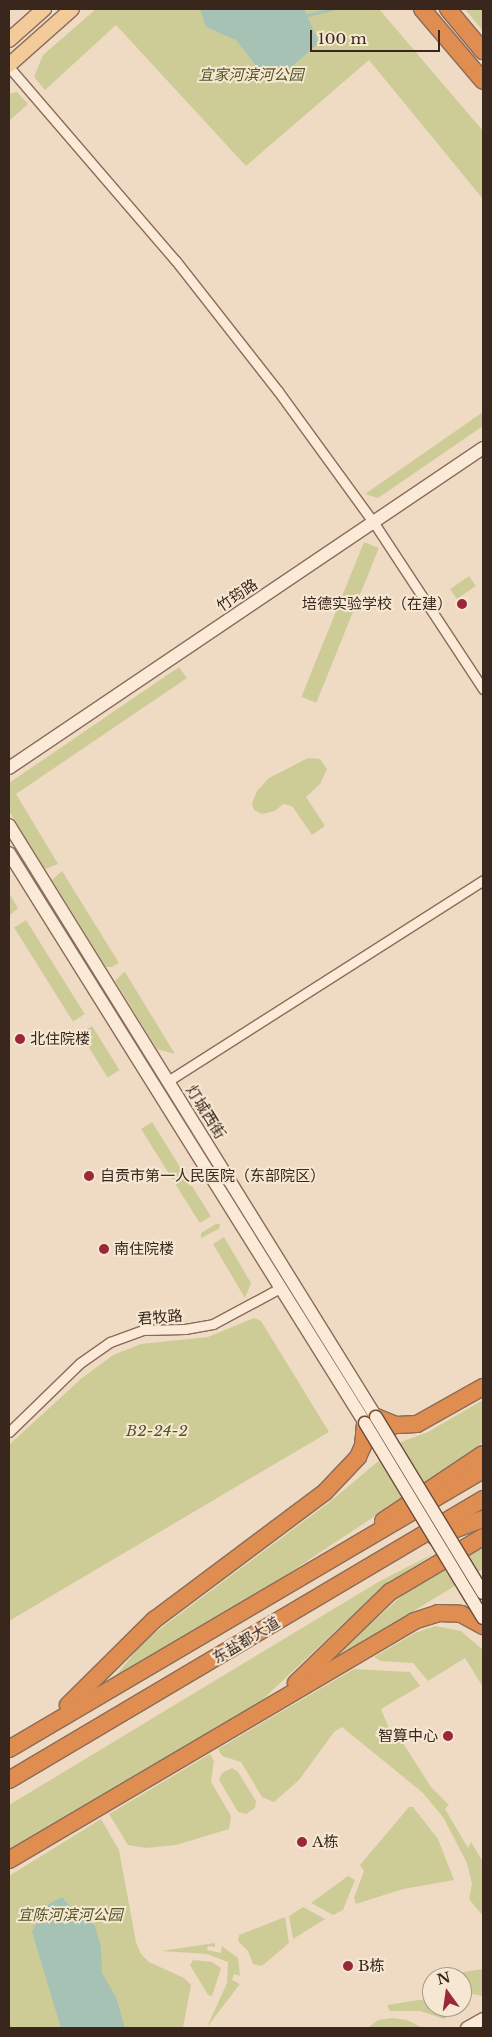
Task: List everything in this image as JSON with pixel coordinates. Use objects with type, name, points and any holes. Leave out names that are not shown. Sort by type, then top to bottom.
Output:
[{"type":"highway","points":[[422,9],[483,81]]},
{"type":"highway","points":[[448,9],[483,51]]},
{"type":"highway","points":[[34,1734],[81,1695],[154,1620],[324,1493],[358,1457],[371,1420],[396,1425],[417,1424],[483,1387]]},
{"type":"highway","points":[[344,1553],[397,1509],[483,1454]]},
{"type":"highway","name":"东盐都大道","points":[[9,1749],[483,1470]]},
{"type":"highway","name":"东盐都大道","points":[[9,1780],[483,1499]]},
{"type":"highway","points":[[391,1554],[483,1519]]},
{"type":"highway","points":[[274,1703],[390,1592],[483,1537]]},
{"type":"highway","points":[[9,1860],[427,1614],[461,1614],[483,1626]]},
{"type":"main road","points":[[9,40],[44,9]]},
{"type":"main road","points":[[9,66],[72,9]]},
{"type":"street","points":[[9,66],[176,261],[278,391],[374,523],[483,689]]},
{"type":"street","name":"竹筠路","points":[[9,768],[483,448]]},
{"type":"street","name":"灯城西街","points":[[9,825],[168,1081],[371,1420]]},
{"type":"street","name":"灯城西街","points":[[9,853],[280,1288],[371,1420]]},
{"type":"street","points":[[168,1081],[483,880]]},
{"type":"street","name":"君牧路","points":[[9,1432],[75,1368],[110,1342],[144,1330],[185,1330],[213,1324],[280,1288]]},
{"type":"street","points":[[371,1420],[483,1593]]},
{"type":"street","points":[[371,1420],[483,1618]]},
{"type":"street","points":[[467,2028],[483,2019]]},
{"type":"green space","name":"宜家河滨河公园","points":[[96,9],[379,9],[483,131],[483,199],[369,60],[246,166],[116,25],[45,90],[34,77],[43,55]]},
{"type":"green space","points":[[465,9],[483,9],[483,31]]},
{"type":"green space","points":[[17,92],[28,104],[9,121],[9,94]]},
{"type":"green space","points":[[483,412],[483,426],[378,498],[365,494]]},
{"type":"green space","points":[[364,542],[379,548],[316,703],[301,697]]},
{"type":"green space","points":[[469,576],[476,586],[457,599],[450,589]]},
{"type":"green space","points":[[179,667],[187,678],[16,794],[58,864],[45,869],[9,811],[9,783]]},
{"type":"green space","points":[[308,758],[320,759],[327,769],[320,784],[306,797],[325,826],[312,835],[292,806],[283,804],[275,811],[262,814],[254,810],[252,803],[257,791],[269,778]]},
{"type":"green space","points":[[62,871],[119,963],[112,967],[106,967],[52,880]]},
{"type":"green space","points":[[9,893],[18,908],[9,916]]},
{"type":"green space","points":[[26,920],[85,1014],[73,1022],[14,927]]},
{"type":"green space","points":[[124,972],[175,1054],[157,1049],[115,981]]},
{"type":"green space","points":[[92,1026],[120,1070],[108,1078],[80,1033]]},
{"type":"green space","points":[[152,1122],[211,1216],[200,1223],[141,1129]]},
{"type":"green space","points":[[216,1224],[220,1224],[219,1229],[201,1238],[201,1233]]},
{"type":"green space","points":[[224,1237],[251,1283],[245,1298],[213,1244]]},
{"type":"green space","name":"B2-24-2","points":[[254,1318],[261,1321],[329,1432],[9,1621],[9,1445],[82,1378],[113,1355],[141,1344],[208,1337]]},
{"type":"green space","points":[[483,1400],[483,1442],[467,1455],[271,1585],[113,1679],[145,1640],[331,1501],[401,1442],[428,1432]]},
{"type":"green space","points":[[483,1547],[483,1569],[329,1662],[406,1592]]},
{"type":"green space","points":[[433,1554],[382,1587],[259,1703],[9,1854],[9,1805],[380,1581]]},
{"type":"green space","points":[[435,1626],[461,1631],[483,1650],[483,1687],[465,1658],[428,1681],[413,1663],[381,1661],[374,1657],[415,1633]]},
{"type":"green space","points":[[354,1669],[410,1672],[420,1686],[381,1709],[390,1731],[394,1729],[431,1787],[449,1805],[445,1809],[468,1848],[471,1842],[483,1862],[483,1916],[469,1899],[472,1884],[467,1863],[443,1817],[423,1793],[342,1727],[334,1732],[299,1780],[274,1802],[262,1797],[241,1762],[222,1756],[218,1749]]},
{"type":"green space","points":[[210,1754],[214,1761],[211,1782],[231,1816],[229,1829],[176,1845],[146,1848],[128,1845],[109,1814]]},
{"type":"green space","points":[[232,1768],[238,1772],[256,1801],[255,1808],[246,1814],[238,1812],[219,1780],[222,1773]]},
{"type":"green space","points":[[409,1807],[413,1807],[438,1839],[454,1880],[403,1889],[356,1904],[354,1898],[364,1871],[360,1865]]},
{"type":"green space","name":"宜陈河滨河公园","points":[[101,1819],[119,1850],[136,1942],[141,1954],[149,1962],[184,1978],[191,1985],[183,2028],[9,2028],[9,1876]]},
{"type":"green space","points":[[348,1876],[355,1880],[343,1910],[333,1915],[311,1903]]},
{"type":"green space","points":[[303,1907],[325,1919],[293,1939],[289,1916]]},
{"type":"green space","points":[[285,1917],[289,1943],[262,1966],[253,1964],[248,1951],[238,1941],[239,1935]]},
{"type":"green space","points":[[215,1943],[215,1947],[208,1946],[207,1950],[221,1953],[222,1946],[238,1958],[240,1976],[234,1974],[232,1980],[240,1984],[207,2027],[227,1983],[228,1962],[207,1954],[161,1951]]},
{"type":"green space","points":[[193,1960],[212,1962],[221,1968],[212,1996],[208,1995],[190,1965]]},
{"type":"green space","points":[[483,1969],[483,1996],[472,1994],[472,1971]]},
{"type":"green space","points":[[422,2000],[422,2012],[390,2011],[387,2005]]},
{"type":"green space","points":[[392,2018],[407,2020],[423,2028],[368,2028],[378,2020]]},
{"type":"shaded area","points":[[200,9],[304,9],[319,43],[290,68],[272,73],[258,68],[236,40],[206,27]]},
{"type":"shaded area","points":[[62,1897],[74,1911],[93,1920],[101,1947],[102,1973],[116,1997],[125,2028],[61,2028],[32,1932],[45,1906]]},
{"type":"waterway","points":[[304,16],[332,9]]},
{"type":"place","name":"培德实验学校（在建）","points":[[462,604]]},
{"type":"place","name":"北住院楼","points":[[20,1039]]},
{"type":"place","name":"自贡市第一人民医院（东部院区）","points":[[89,1176]]},
{"type":"place","name":"南住院楼","points":[[104,1249]]},
{"type":"place","name":"智算中心","points":[[448,1736]]},
{"type":"place","name":"A栋","points":[[302,1842]]},
{"type":"place","name":"B栋","points":[[348,1966]]}]
